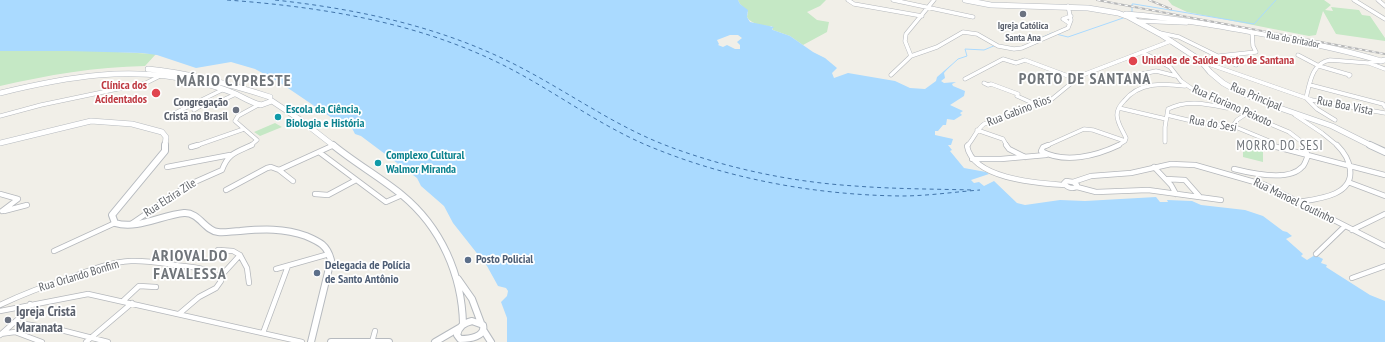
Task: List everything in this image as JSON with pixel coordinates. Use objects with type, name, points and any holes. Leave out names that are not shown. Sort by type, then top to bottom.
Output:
[{"type":"street","points":[[893,0],[972,17]]},
{"type":"street","points":[[911,56],[905,37],[934,0]]},
{"type":"street","points":[[965,0],[993,5],[1068,6],[1117,13]]},
{"type":"street","points":[[1354,0],[1385,19]]},
{"type":"street","points":[[1378,0],[1385,6]]},
{"type":"street","points":[[848,1],[922,16]]},
{"type":"street","points":[[891,75],[911,56],[937,47],[957,35],[968,32],[977,34],[998,46],[1020,49],[1068,28],[1071,16],[1068,6]]},
{"type":"street","name":"Rua Principal","points":[[1117,13],[1138,21],[1159,33],[1200,60],[1204,67],[1230,87],[1257,99],[1339,129],[1385,152]]},
{"type":"street","name":"Rua do Britador","points":[[1117,13],[1167,17],[1203,23],[1350,51],[1383,60]]},
{"type":"street","points":[[1069,23],[1063,19],[1071,16]]},
{"type":"street","name":"Rua do Britador","points":[[1138,21],[1203,23]]},
{"type":"street","points":[[1219,56],[1254,53],[1257,51],[1253,46],[1252,32]]},
{"type":"street","points":[[1159,33],[1176,35],[1236,65]]},
{"type":"street","name":"Rua Gabino Rios","points":[[972,159],[968,155],[966,148],[974,139],[976,130],[984,124],[1056,97],[1076,79],[1171,41]]},
{"type":"street","name":"Rua Floriano Peixoto","points":[[1142,52],[1170,67],[1187,86],[1232,108],[1293,134],[1302,142],[1308,156]]},
{"type":"street","points":[[1298,55],[1319,66],[1350,75],[1349,76]]},
{"type":"street","points":[[965,79],[1003,59],[1016,63],[1025,60],[1076,79]]},
{"type":"street","name":"Rua Boa Vista","points":[[1200,60],[1306,98],[1385,113]]},
{"type":"street","points":[[1335,120],[1316,109],[1306,98],[1314,73],[1319,66],[1325,61],[1332,60],[1369,63],[1385,69]]},
{"type":"street","points":[[1369,63],[1383,60]]},
{"type":"street","points":[[0,90],[89,72],[124,69],[156,70],[224,83],[271,99],[402,195],[418,210],[434,230],[446,251],[458,279],[463,310],[462,326],[457,335],[459,341],[472,341],[479,337],[484,331]]},
{"type":"street","points":[[1133,76],[1156,71],[1177,76]]},
{"type":"street","points":[[0,93],[35,83],[106,73],[132,72],[190,80],[224,89],[259,104],[266,104],[271,99]]},
{"type":"street","points":[[0,116],[41,105],[146,83],[162,75]]},
{"type":"street","points":[[190,80],[196,77]]},
{"type":"street","points":[[984,83],[988,85],[991,84],[1006,91],[1010,90],[1018,94],[1017,96],[1037,105]]},
{"type":"street","points":[[1125,142],[1125,136],[1117,114],[1119,108],[1130,93],[1139,88],[1160,84],[1187,86]]},
{"type":"street","points":[[1310,84],[1383,104],[1385,107]]},
{"type":"street","points":[[173,114],[224,89]]},
{"type":"street","points":[[194,110],[202,105],[214,104],[236,94]]},
{"type":"street","points":[[167,167],[230,155],[257,142],[257,140],[236,123],[236,119],[259,104]]},
{"type":"street","points":[[1165,142],[1166,117],[1168,109],[1174,105],[1183,104],[1232,108]]},
{"type":"street","name":"Rua do Sesi","points":[[1119,108],[1196,122],[1233,126],[1250,132],[1280,147]]},
{"type":"street","points":[[1288,110],[1338,145],[1347,158],[1352,172],[1343,189],[1336,194],[1298,202]]},
{"type":"street","points":[[1233,126],[1237,120],[1246,114]]},
{"type":"street","points":[[0,143],[91,121],[132,124],[162,132],[166,137],[165,151],[112,215],[115,223]]},
{"type":"street","points":[[191,147],[244,129]]},
{"type":"street","points":[[1046,155],[1041,152],[1042,148],[1084,129],[1092,130],[1125,142]]},
{"type":"street","points":[[976,130],[1003,139],[1009,149],[1025,158]]},
{"type":"street","points":[[972,159],[1025,158],[1046,155],[1060,158],[1101,152],[1115,148],[1125,142]]},
{"type":"street","name":"Rua do Sesi","points":[[1263,143],[1385,175]]},
{"type":"street","points":[[279,170],[334,145]]},
{"type":"street","points":[[319,152],[386,202],[402,195]]},
{"type":"street","name":"Rua Elzira Zile","points":[[130,224],[188,185],[222,170],[225,161],[230,155]]},
{"type":"street","points":[[1234,169],[1266,176],[1288,174],[1302,168],[1308,156]]},
{"type":"street","points":[[972,159],[993,172],[1035,183],[1064,185],[1072,188],[1077,187],[1096,192],[1148,190],[1221,200]]},
{"type":"street","name":"Rua Manoel Coutinho","points":[[1064,185],[1064,182],[1066,181],[1073,182],[1091,176],[1131,173],[1171,164],[1195,165],[1265,185],[1385,246]]},
{"type":"street","points":[[1154,167],[1171,185],[1176,194]]},
{"type":"street","points":[[226,190],[268,168],[279,170],[293,181]]},
{"type":"street","points":[[1265,185],[1266,176]]},
{"type":"street","points":[[1166,179],[1185,180],[1200,197]]},
{"type":"street","points":[[315,194],[328,195],[356,180]]},
{"type":"street","points":[[1073,182],[1077,185],[1077,187]]},
{"type":"street","points":[[1348,182],[1385,196]]},
{"type":"street","points":[[0,194],[18,198],[1,212]]},
{"type":"street","points":[[1,212],[27,205]]},
{"type":"street","points":[[54,251],[115,223],[121,225],[130,224],[179,213],[190,213],[209,229],[217,232],[270,229],[295,232],[319,242],[328,249],[331,264],[311,342]]},
{"type":"street","points":[[1352,230],[1385,214]]},
{"type":"street","points":[[1316,254],[1345,226]]},
{"type":"street","points":[[218,250],[233,251],[240,255],[247,268],[249,283]]},
{"type":"street","points":[[276,269],[329,254]]},
{"type":"street","points":[[179,314],[199,297],[219,285],[221,280],[220,277],[240,255]]},
{"type":"street","name":"Rua Orlando Bonfim","points":[[0,305],[33,290],[121,262],[140,261],[183,267],[213,272],[220,277]]},
{"type":"street","points":[[263,333],[288,266]]},
{"type":"street","points":[[1352,278],[1385,266]]},
{"type":"street","points":[[458,279],[467,288],[474,299],[481,323],[484,326],[484,331],[491,342]]},
{"type":"street","points":[[123,301],[139,286],[156,287]]},
{"type":"street","name":"Rua Orlando Bonfim","points":[[0,311],[88,294],[123,301]]},
{"type":"street","points":[[123,301],[302,342]]},
{"type":"street","points":[[86,342],[132,303]]},
{"type":"street","points":[[0,335],[26,312],[30,304]]},
{"type":"street","points":[[435,342],[472,321],[481,323]]},
{"type":"street","points":[[24,324],[61,330],[108,342]]},
{"type":"street","points":[[370,341],[375,331]]},
{"type":"street","points":[[0,335],[15,332],[42,342]]},
{"type":"street","points":[[331,342],[388,342]]},
{"type":"green space","points":[[738,0],[826,0],[820,6],[807,12],[817,20],[829,22],[827,32],[803,45],[790,36],[773,30],[772,26],[761,25],[749,20],[747,17],[748,12]]},
{"type":"green space","points":[[1168,0],[1324,0],[1331,5],[1325,10],[1333,11],[1331,7],[1359,10],[1362,15],[1370,16],[1385,38],[1385,41],[1336,34],[1323,11],[1316,35],[1309,36],[1187,12],[1172,5]]},
{"type":"green space","points":[[0,51],[98,51],[156,54],[145,66],[72,72],[0,86]]},
{"type":"green space","points":[[275,123],[282,127],[260,136],[254,132]]},
{"type":"green space","points":[[1243,142],[1263,147],[1263,162],[1243,157]]},
{"type":"water","points":[[0,0],[738,0],[740,4],[748,10],[747,17],[750,22],[774,27],[772,29],[773,30],[790,36],[813,52],[825,58],[837,68],[832,73],[834,78],[848,73],[895,81],[910,88],[925,89],[936,81],[937,77],[952,64],[944,73],[945,78],[941,81],[944,83],[956,82],[952,84],[953,86],[965,91],[964,96],[950,105],[963,111],[960,113],[962,115],[954,120],[947,119],[946,125],[943,125],[938,131],[935,131],[935,135],[953,139],[951,145],[948,145],[952,150],[950,151],[964,168],[986,172],[989,174],[971,180],[974,183],[979,182],[984,186],[994,181],[1017,203],[1025,205],[1060,200],[1085,201],[1156,197],[1160,202],[1168,202],[1167,200],[1192,201],[1201,205],[1245,210],[1263,216],[1292,236],[1286,239],[1303,254],[1301,256],[1307,260],[1315,255],[1323,259],[1321,263],[1327,265],[1326,267],[1370,295],[1385,301],[1385,342],[507,342],[507,318],[501,302],[507,296],[508,291],[506,288],[498,286],[487,266],[453,223],[444,206],[421,186],[417,178],[361,136],[355,134],[352,128],[335,120],[279,82],[255,69],[231,62],[196,68],[157,55],[142,53],[0,51]],"holes":[[[730,35],[738,35],[742,38],[737,42],[740,45],[740,49],[735,49],[727,45],[723,47],[718,45],[717,40]]]},
{"type":"waterway","points":[[1132,12],[1132,4],[1134,4],[1254,24],[1276,0]]},
{"type":"waterway","points":[[1056,34],[1068,37],[1126,17]]},
{"type":"waterway","points":[[1032,42],[1052,33]]},
{"type":"waterway","points":[[946,70],[958,59],[967,56],[965,49],[984,50],[996,45]]},
{"type":"ferry route","points":[[227,0],[333,12],[403,27],[437,38],[470,50],[503,65],[617,131],[636,140],[685,160],[745,177],[807,189],[870,195],[911,196],[980,190]]},
{"type":"ferry route","points":[[275,0],[336,8],[367,14],[426,29],[455,39],[512,63],[645,137],[711,161],[758,173],[831,184],[884,188],[973,190]]},
{"type":"railway","points":[[1097,0],[1385,54]]},
{"type":"railway","points":[[1149,0],[1171,9]]},
{"type":"place","name":"Igreja Católica Santa Ana","points":[[1023,14]]},
{"type":"place","name":"Unidade de Saúde Porto de Santana","points":[[1133,61]]},
{"type":"place","name":"Clínica dos Acidentados","points":[[156,93]]},
{"type":"place","name":"Congregação Cristã no Brasil","points":[[236,110]]},
{"type":"place","name":"Escola da Ciência, Biologia e História","points":[[278,117]]},
{"type":"place","name":"Complexo Cultural Walmor Miranda","points":[[378,163]]},
{"type":"place","name":"Posto Policial","points":[[468,260]]},
{"type":"place","name":"Delegacia de Polícia de Santo Antônio","points":[[317,273]]},
{"type":"place","name":"Igreja Cristã Maranata","points":[[8,320]]},
{"type":"district","name":"PORTO DE SANTANA","points":[[1085,79]]},
{"type":"district","name":"MÁRIO CYPRESTE","points":[[234,81]]},
{"type":"district","name":"MORRO DO SESI","points":[[1280,146]]},
{"type":"district","name":"ARIOVALDO FAVALESSA","points":[[190,265]]}]
